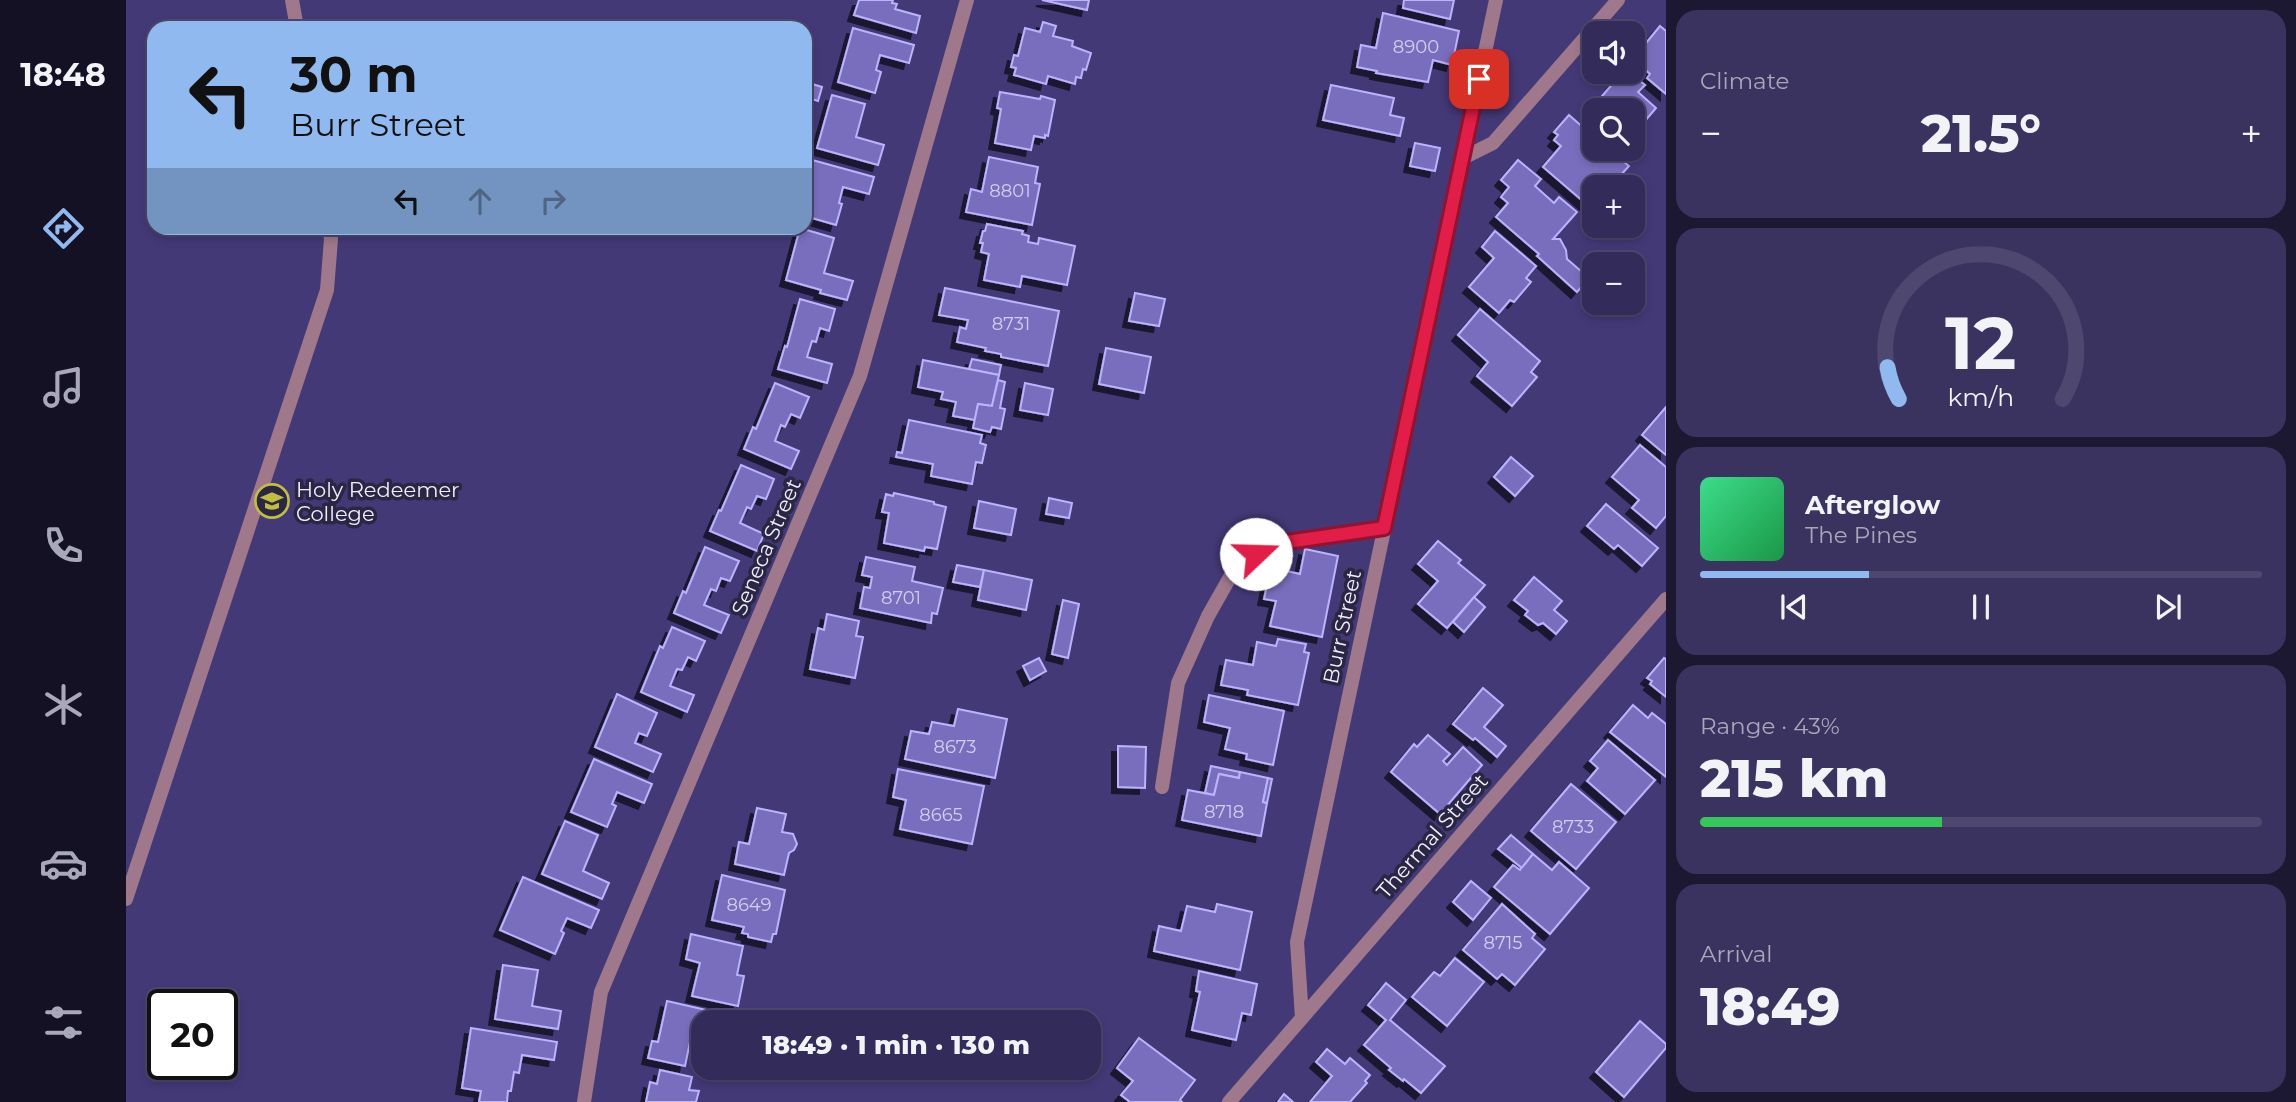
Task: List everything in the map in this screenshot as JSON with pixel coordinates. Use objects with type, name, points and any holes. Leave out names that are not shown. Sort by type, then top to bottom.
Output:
[{"type":"street","points":[[292,0],[296,21]]},
{"type":"street","name":"Seneca Street","points":[[584,1102],[601,992],[860,376],[967,0]]},
{"type":"street","name":"Burr Street","points":[[1301,1018],[1297,942],[1496,0]]},
{"type":"street","points":[[1463,158],[1493,143],[1618,0]]},
{"type":"street","points":[[126,899],[327,290],[330,235]]},
{"type":"street","points":[[1162,786],[1178,683],[1208,616],[1238,564],[1273,544],[1384,528]]},
{"type":"street","name":"Thermal Street","points":[[1230,1102],[1666,599]]},
{"type":"building","points":[[859,0],[893,0],[892,3],[897,4],[895,9],[920,16],[916,33],[854,15]]},
{"type":"building","points":[[1042,0],[1089,0],[1087,10]]},
{"type":"building","points":[[1404,0],[1454,0],[1450,19],[1403,8]]},
{"type":"building","points":[[1383,13],[1459,31],[1452,65],[1433,60],[1428,82],[1357,67],[1361,45],[1376,48]]},
{"type":"building","points":[[1043,22],[1056,26],[1053,36],[1073,41],[1072,46],[1091,53],[1086,70],[1083,69],[1081,78],[1076,77],[1075,84],[1048,76],[1046,84],[1014,75],[1016,68],[1011,67],[1014,55],[1018,56],[1025,28],[1040,32]]},
{"type":"building","points":[[1660,26],[1666,31],[1666,94],[1647,78],[1650,74],[1645,70],[1645,44]]},
{"type":"building","points":[[853,28],[914,45],[909,63],[880,55],[876,70],[881,72],[875,93],[838,82]]},
{"type":"building","points":[[812,84],[822,87],[818,101],[812,99]]},
{"type":"building","points":[[1613,84],[1645,85],[1638,92],[1645,98],[1600,98]]},
{"type":"building","points":[[1331,85],[1394,98],[1390,115],[1404,118],[1400,136],[1323,120]]},
{"type":"building","points":[[1000,92],[1055,100],[1048,136],[1034,136],[1031,150],[995,143],[1001,109],[997,108]]},
{"type":"building","points":[[832,95],[865,104],[856,137],[884,145],[878,165],[817,148]]},
{"type":"building","points":[[1645,98],[1656,108],[1645,121]]},
{"type":"building","points":[[1569,115],[1582,126],[1582,161],[1623,161],[1629,166],[1621,175],[1582,175],[1582,200],[1543,167],[1561,146],[1554,140],[1558,135],[1554,132]]},
{"type":"building","points":[[1415,143],[1440,148],[1435,171],[1410,166]]},
{"type":"building","points":[[989,157],[1038,167],[1035,183],[1040,184],[1032,225],[966,212],[971,189],[982,192]]},
{"type":"building","points":[[812,160],[874,177],[869,194],[843,187],[836,225],[812,218]]},
{"type":"building","points":[[1518,160],[1541,179],[1535,186],[1554,203],[1559,197],[1577,212],[1553,239],[1560,239],[1567,259],[1582,272],[1582,286],[1577,292],[1496,217],[1508,203],[1501,197],[1509,187],[1501,180]]},
{"type":"building","points":[[987,224],[1023,231],[1022,234],[1029,236],[1028,242],[1038,244],[1039,238],[1075,246],[1067,285],[1022,276],[1020,287],[984,280],[989,254],[981,252],[983,243],[980,243]]},
{"type":"building","points":[[1495,231],[1536,266],[1526,278],[1531,282],[1514,302],[1510,300],[1499,313],[1469,287],[1494,258],[1482,247]]},
{"type":"building","points":[[812,232],[834,238],[824,273],[853,281],[847,300],[786,280],[798,235],[812,235]]},
{"type":"building","points":[[945,288],[1059,311],[1048,366],[1001,357],[1001,354],[985,351],[986,348],[957,342],[960,327],[966,329],[968,320],[939,315]]},
{"type":"building","points":[[1135,293],[1165,299],[1159,326],[1129,321]]},
{"type":"building","points":[[800,299],[835,309],[829,331],[820,328],[807,357],[832,364],[827,383],[778,369]]},
{"type":"building","points":[[1480,309],[1540,361],[1531,372],[1537,377],[1512,406],[1477,376],[1488,362],[1458,335]]},
{"type":"building","points":[[1106,348],[1151,357],[1144,393],[1099,384]]},
{"type":"building","points":[[972,359],[1001,365],[999,375],[969,369]]},
{"type":"building","points":[[923,360],[999,375],[992,406],[978,404],[975,420],[953,416],[956,402],[941,399],[943,392],[918,387]]},
{"type":"building","points":[[998,380],[1005,382],[1000,408],[1005,409],[1001,429],[992,427],[990,432],[973,428],[978,404],[992,406]]},
{"type":"building","points":[[775,383],[809,397],[800,418],[791,414],[785,427],[781,425],[775,441],[799,451],[791,469],[744,449],[753,427],[756,429]]},
{"type":"building","points":[[1025,383],[1053,389],[1048,415],[1020,410]]},
{"type":"building","points":[[1666,407],[1666,455],[1642,435]]},
{"type":"building","points":[[909,420],[982,435],[980,443],[986,445],[982,463],[976,462],[972,484],[931,476],[933,464],[896,457],[897,452],[902,453]]},
{"type":"building","points":[[1640,445],[1666,467],[1666,516],[1656,528],[1632,508],[1639,500],[1612,477]]},
{"type":"building","points":[[1511,457],[1533,476],[1515,496],[1494,477]]},
{"type":"building","points":[[741,465],[774,479],[766,499],[757,496],[751,509],[747,507],[740,523],[764,534],[757,551],[710,531]]},
{"type":"building","points":[[894,493],[946,507],[937,549],[925,547],[924,551],[884,543],[889,513],[882,512],[886,494],[893,496]]},
{"type":"building","points":[[1049,498],[1072,503],[1069,518],[1046,514]]},
{"type":"building","points":[[979,501],[1016,509],[1011,535],[974,528]]},
{"type":"building","points":[[1606,504],[1658,548],[1642,566],[1618,545],[1614,549],[1587,526]]},
{"type":"building","points":[[1438,541],[1461,560],[1458,563],[1485,585],[1447,628],[1418,604],[1438,581],[1418,564]]},
{"type":"building","points":[[705,547],[739,561],[730,581],[721,578],[716,591],[711,589],[704,605],[729,615],[721,633],[674,613],[683,591],[686,593]]},
{"type":"building","points":[[1305,549],[1338,556],[1322,637],[1270,626],[1276,601],[1264,599],[1270,571],[1281,573],[1282,570],[1300,574]]},
{"type":"building","points":[[866,557],[915,567],[912,581],[943,588],[937,614],[932,613],[931,623],[860,608],[864,587],[870,588],[872,577],[862,575]]},
{"type":"building","points":[[957,565],[984,570],[980,587],[953,582]]},
{"type":"building","points":[[984,570],[1032,580],[1026,610],[978,600]]},
{"type":"building","points":[[1534,577],[1562,601],[1554,610],[1567,621],[1556,634],[1543,623],[1538,625],[1525,615],[1528,611],[1514,600]]},
{"type":"building","points":[[1474,597],[1485,607],[1464,632],[1453,622]]},
{"type":"building","points":[[1063,600],[1079,604],[1068,658],[1052,654]]},
{"type":"building","points":[[827,614],[859,621],[856,636],[863,637],[855,678],[810,669],[818,628],[824,630]]},
{"type":"building","points":[[672,627],[705,641],[696,661],[688,657],[682,670],[677,669],[670,686],[694,695],[687,712],[641,692],[660,646],[663,648]]},
{"type":"building","points":[[1278,639],[1306,644],[1304,652],[1309,653],[1298,705],[1247,695],[1248,690],[1221,685],[1226,660],[1253,665],[1257,642],[1276,646]]},
{"type":"building","points":[[1039,658],[1046,671],[1030,680],[1023,666]]},
{"type":"building","points":[[1664,658],[1666,697],[1650,684],[1652,681],[1647,678]]},
{"type":"building","points":[[1483,688],[1503,705],[1484,727],[1506,746],[1497,757],[1453,724]]},
{"type":"building","points":[[617,694],[657,713],[647,736],[639,733],[635,743],[661,754],[653,772],[595,747]]},
{"type":"building","points":[[1209,695],[1284,711],[1273,765],[1246,759],[1247,754],[1225,749],[1230,728],[1204,722]]},
{"type":"building","points":[[1633,705],[1648,718],[1652,713],[1666,724],[1666,777],[1610,732]]},
{"type":"building","points":[[958,709],[1007,719],[995,778],[905,759],[911,731],[929,734],[932,722],[954,726]]},
{"type":"building","points":[[1428,735],[1450,754],[1443,761],[1447,765],[1463,747],[1482,765],[1440,814],[1391,772],[1414,744],[1417,747]]},
{"type":"building","points":[[1608,740],[1655,780],[1625,814],[1587,781],[1598,768],[1590,761]]},
{"type":"building","points":[[1118,746],[1146,747],[1145,788],[1118,787]]},
{"type":"building","points":[[594,759],[652,784],[644,803],[617,792],[612,804],[616,806],[607,827],[571,812]]},
{"type":"building","points":[[1211,766],[1240,772],[1239,778],[1219,774],[1214,795],[1205,793]]},
{"type":"building","points":[[898,769],[984,786],[972,844],[900,829],[906,800],[893,797]]},
{"type":"building","points":[[1240,772],[1268,778],[1261,836],[1182,820],[1188,790],[1214,795],[1219,774],[1239,778]]},
{"type":"building","points":[[1268,778],[1272,779],[1267,803],[1263,802]]},
{"type":"building","points":[[1571,784],[1616,822],[1576,869],[1531,831]]},
{"type":"building","points":[[757,808],[786,814],[782,832],[793,834],[797,844],[789,853],[784,875],[735,864],[739,842],[749,844]]},
{"type":"building","points":[[565,821],[598,835],[583,871],[609,883],[602,899],[542,874]]},
{"type":"building","points":[[1511,835],[1533,854],[1522,868],[1498,849]]},
{"type":"building","points":[[1533,854],[1552,870],[1559,862],[1589,888],[1550,934],[1494,887],[1513,865],[1520,870]]},
{"type":"building","points":[[722,875],[785,890],[776,934],[773,934],[771,942],[748,937],[748,934],[742,933],[744,927],[712,920]]},
{"type":"building","points":[[523,877],[599,910],[591,928],[567,918],[555,954],[500,930]]},
{"type":"building","points":[[1471,881],[1491,898],[1473,920],[1453,902]]},
{"type":"building","points":[[1217,904],[1252,912],[1240,970],[1154,951],[1159,926],[1181,931],[1187,906],[1215,912]]},
{"type":"building","points":[[1502,904],[1535,934],[1532,938],[1545,949],[1515,985],[1502,974],[1497,979],[1463,950]]},
{"type":"building","points":[[691,934],[743,946],[737,975],[744,976],[738,1006],[692,996],[700,963],[686,959]]},
{"type":"building","points":[[1455,958],[1484,982],[1447,1026],[1412,997],[1434,972],[1440,976]]},
{"type":"building","points":[[503,965],[538,970],[532,1006],[561,1011],[558,1029],[495,1019]]},
{"type":"building","points":[[1199,971],[1257,984],[1251,1015],[1242,1013],[1236,1040],[1192,1030],[1200,992],[1196,991]]},
{"type":"building","points":[[1386,983],[1406,1000],[1390,1020],[1445,1066],[1421,1093],[1389,1070],[1391,1068],[1364,1045],[1386,1020],[1368,1005]]},
{"type":"building","points":[[667,1001],[706,1010],[691,1010],[691,1042],[685,1066],[648,1058],[652,1041],[658,1042]]},
{"type":"building","points":[[1640,1021],[1666,1044],[1666,1048],[1624,1097],[1596,1072]]},
{"type":"building","points":[[471,1028],[557,1042],[554,1060],[522,1055],[519,1073],[514,1072],[507,1102],[479,1102],[481,1091],[462,1088]]},
{"type":"building","points":[[1139,1038],[1195,1080],[1180,1100],[1182,1102],[1130,1102],[1121,1095],[1133,1081],[1117,1068]]},
{"type":"building","points":[[1327,1049],[1345,1064],[1350,1058],[1370,1075],[1365,1081],[1367,1083],[1350,1102],[1310,1102],[1332,1076],[1316,1062]]},
{"type":"building","points":[[660,1070],[691,1077],[689,1090],[699,1091],[696,1102],[646,1102],[650,1082],[657,1084]]},
{"type":"building","points":[[1284,1094],[1293,1102],[1278,1102]]},
{"type":"place","name":"Holy Redeemer College","points":[[272,501]]},
{"type":"route","points":[[1256,554],[1273,544],[1384,528],[1479,79]]}]
